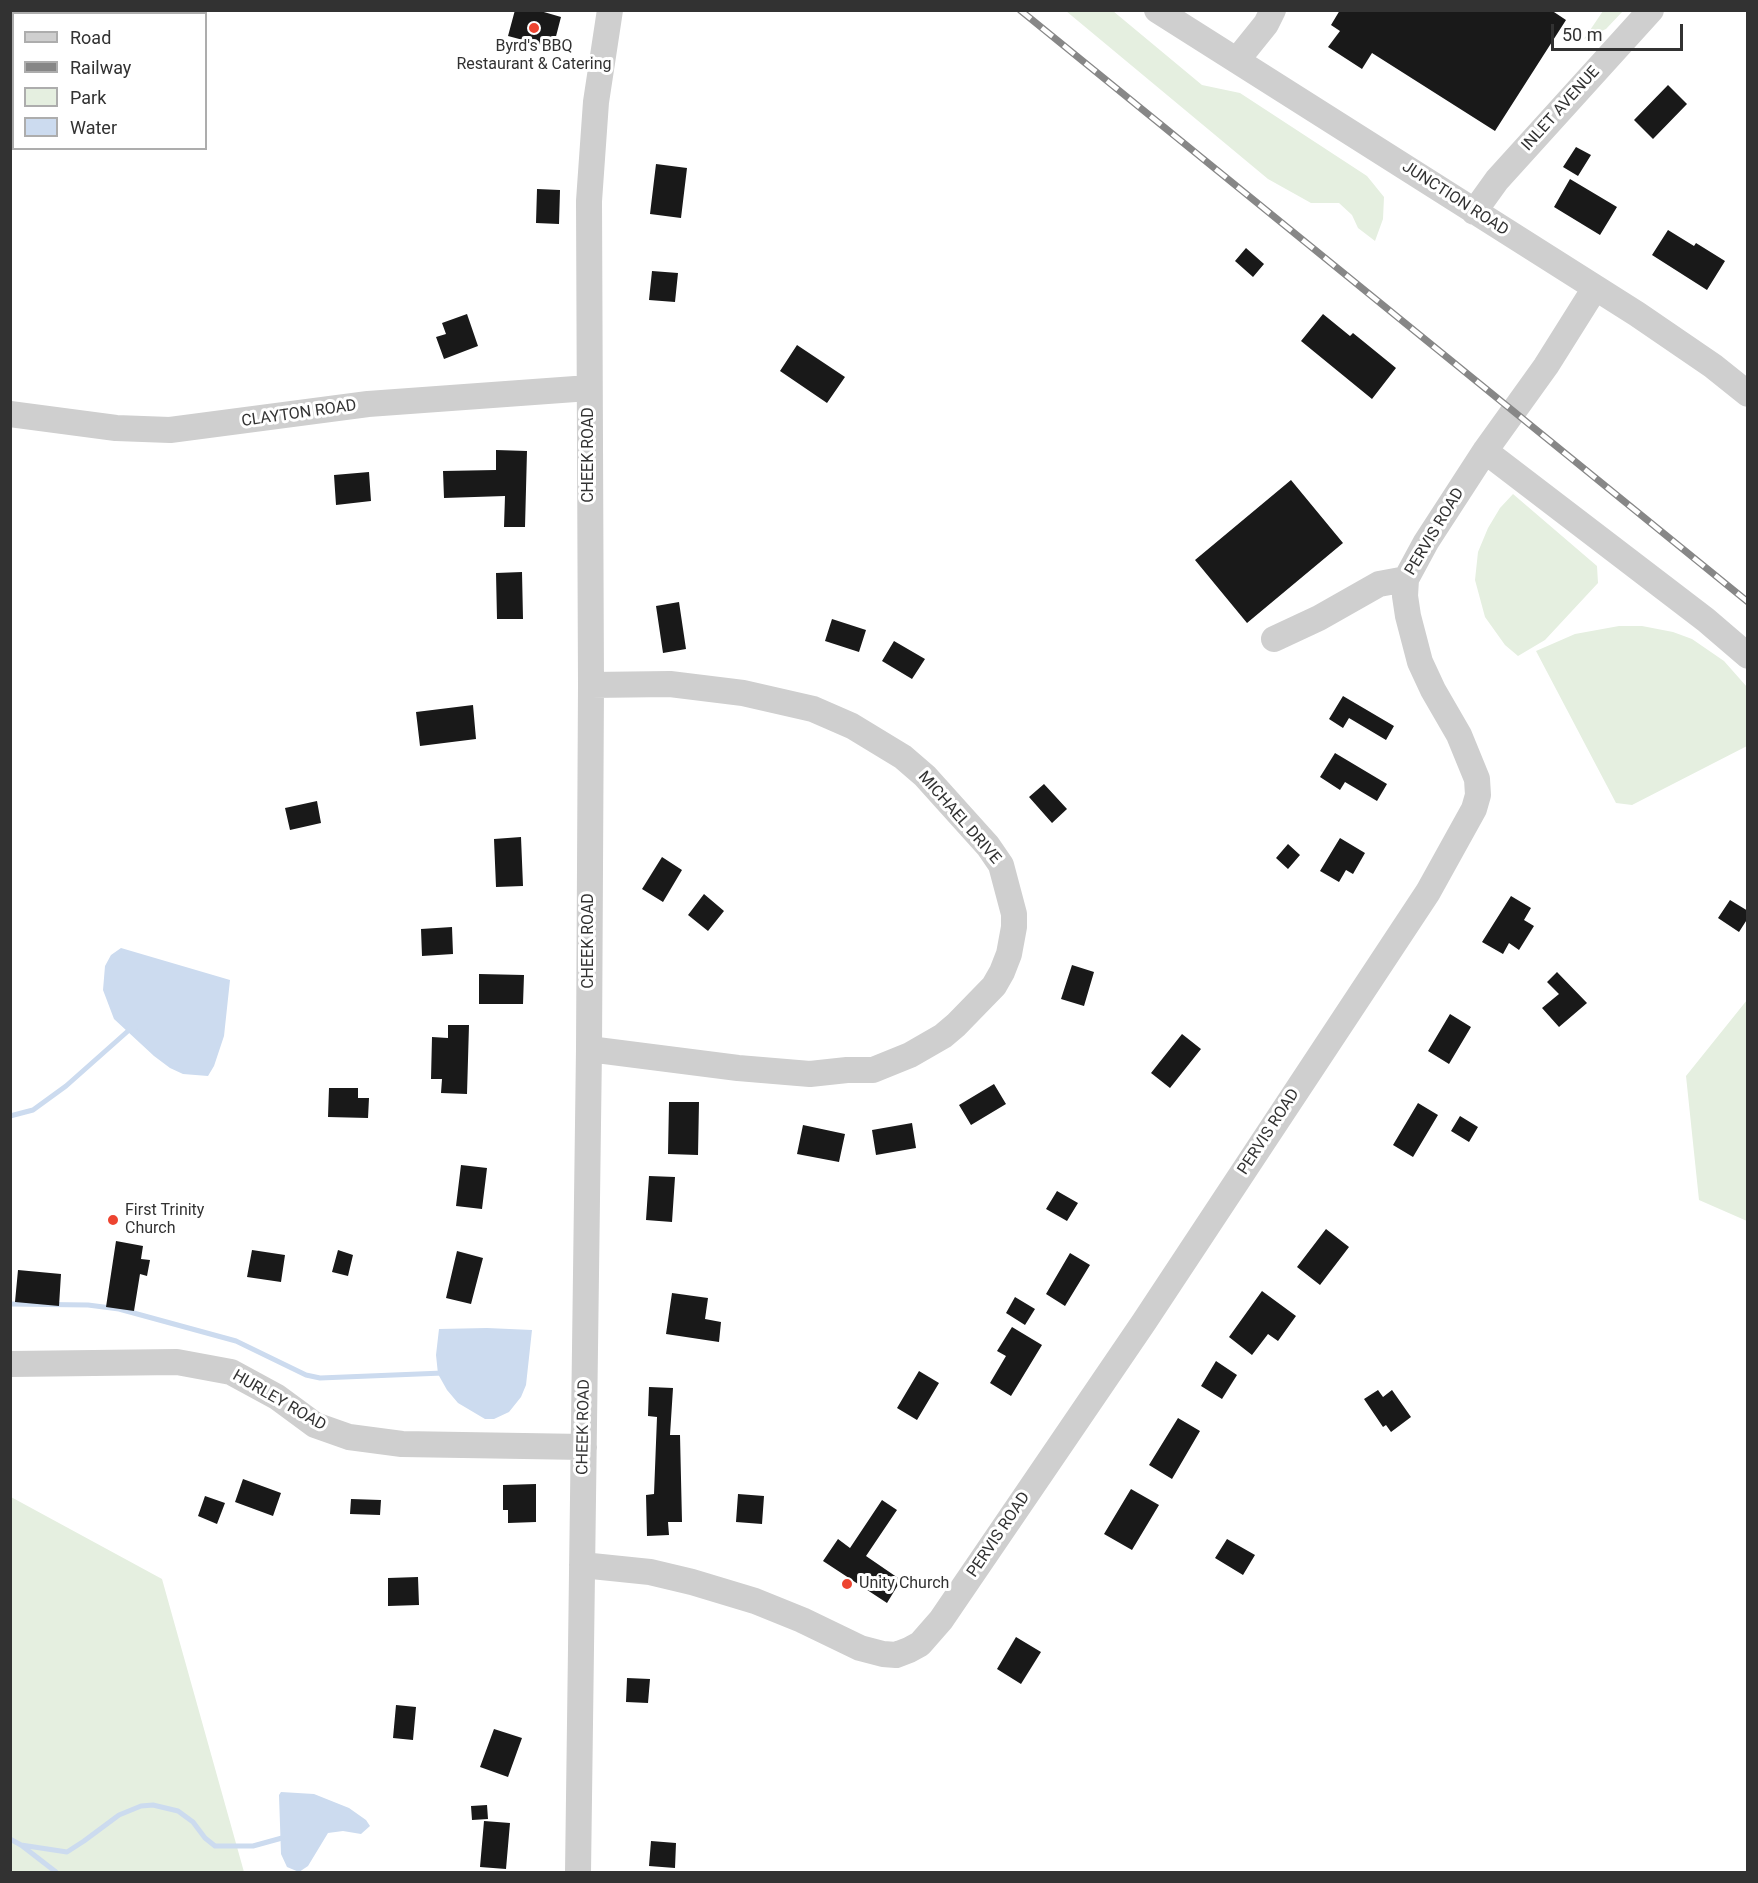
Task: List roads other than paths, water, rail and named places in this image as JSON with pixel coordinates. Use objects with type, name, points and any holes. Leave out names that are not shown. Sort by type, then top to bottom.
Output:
[{"type":"street","name":"CHEEK ROAD","points":[[578,1872],[589,1049],[591,685],[589,201],[596,102],[610,10]]},
{"type":"street","name":"JUNCTION ROAD","points":[[1157,10],[1595,288],[1713,366],[1748,394]]},
{"type":"street","points":[[1237,60],[1266,24],[1273,10]]},
{"type":"street","name":"INLET AVENUE","points":[[1474,212],[1497,180],[1651,10]]},
{"type":"street","name":"PERVIS ROAD","points":[[582,1566],[650,1572],[692,1582],[754,1601],[802,1620],[860,1648],[883,1654],[896,1655],[909,1650],[932,1632],[1144,1322],[1428,892],[1474,810],[1478,795],[1478,779],[1460,735],[1433,690],[1420,662],[1408,616],[1405,596],[1406,579],[1426,542],[1485,451],[1546,366],[1595,288]]},
{"type":"street","name":"CLAYTON ROAD","points":[[10,414],[116,428],[170,430],[368,404],[589,388]]},
{"type":"street","points":[[1485,451],[1706,620],[1748,656]]},
{"type":"street","points":[[1274,639],[1319,618],[1379,584],[1406,579]]},
{"type":"street","name":"MICHAEL DRIVE","points":[[589,1049],[738,1068],[810,1074],[873,1070],[910,1055],[943,1036],[956,1025],[993,986],[1002,972],[1009,954],[1014,927],[1014,914],[1001,865],[988,846],[925,776],[903,757],[852,726],[813,709],[743,693],[670,684],[591,685]]},
{"type":"street","name":"HURLEY ROAD","points":[[10,1364],[177,1362],[231,1372],[277,1397],[315,1425],[349,1437],[402,1444],[584,1447]]},
{"type":"water","points":[[121,948],[230,980],[224,1036],[214,1066],[208,1076],[183,1074],[170,1068],[114,1019],[103,990],[105,966],[111,955]]},
{"type":"water","points":[[439,1329],[532,1330],[526,1385],[521,1397],[509,1412],[494,1419],[485,1419],[458,1403],[438,1374],[436,1355]]},
{"type":"water","points":[[281,1792],[314,1794],[349,1808],[366,1820],[370,1826],[361,1834],[343,1831],[328,1833],[308,1866],[299,1872],[287,1867],[281,1854],[279,1795]]},
{"type":"waterway","points":[[10,1116],[33,1110],[66,1086],[128,1031],[135,1028]]},
{"type":"waterway","points":[[10,1304],[88,1305],[119,1309],[236,1341],[306,1375],[320,1378],[443,1373]]},
{"type":"waterway","points":[[21,1845],[67,1852],[119,1815],[141,1806],[153,1805],[178,1811],[193,1822],[205,1838],[215,1846],[253,1846],[282,1838]]},
{"type":"waterway","points":[[10,1839],[56,1872]]},
{"type":"railway","points":[[1020,10],[1748,602]]},
{"type":"place","name":"Byrd's BBQ Restaurant & Catering","points":[[534,28]]},
{"type":"place","name":"First Trinity Church","points":[[113,1220]]},
{"type":"place","name":"Unity Church","points":[[847,1584]]}]
